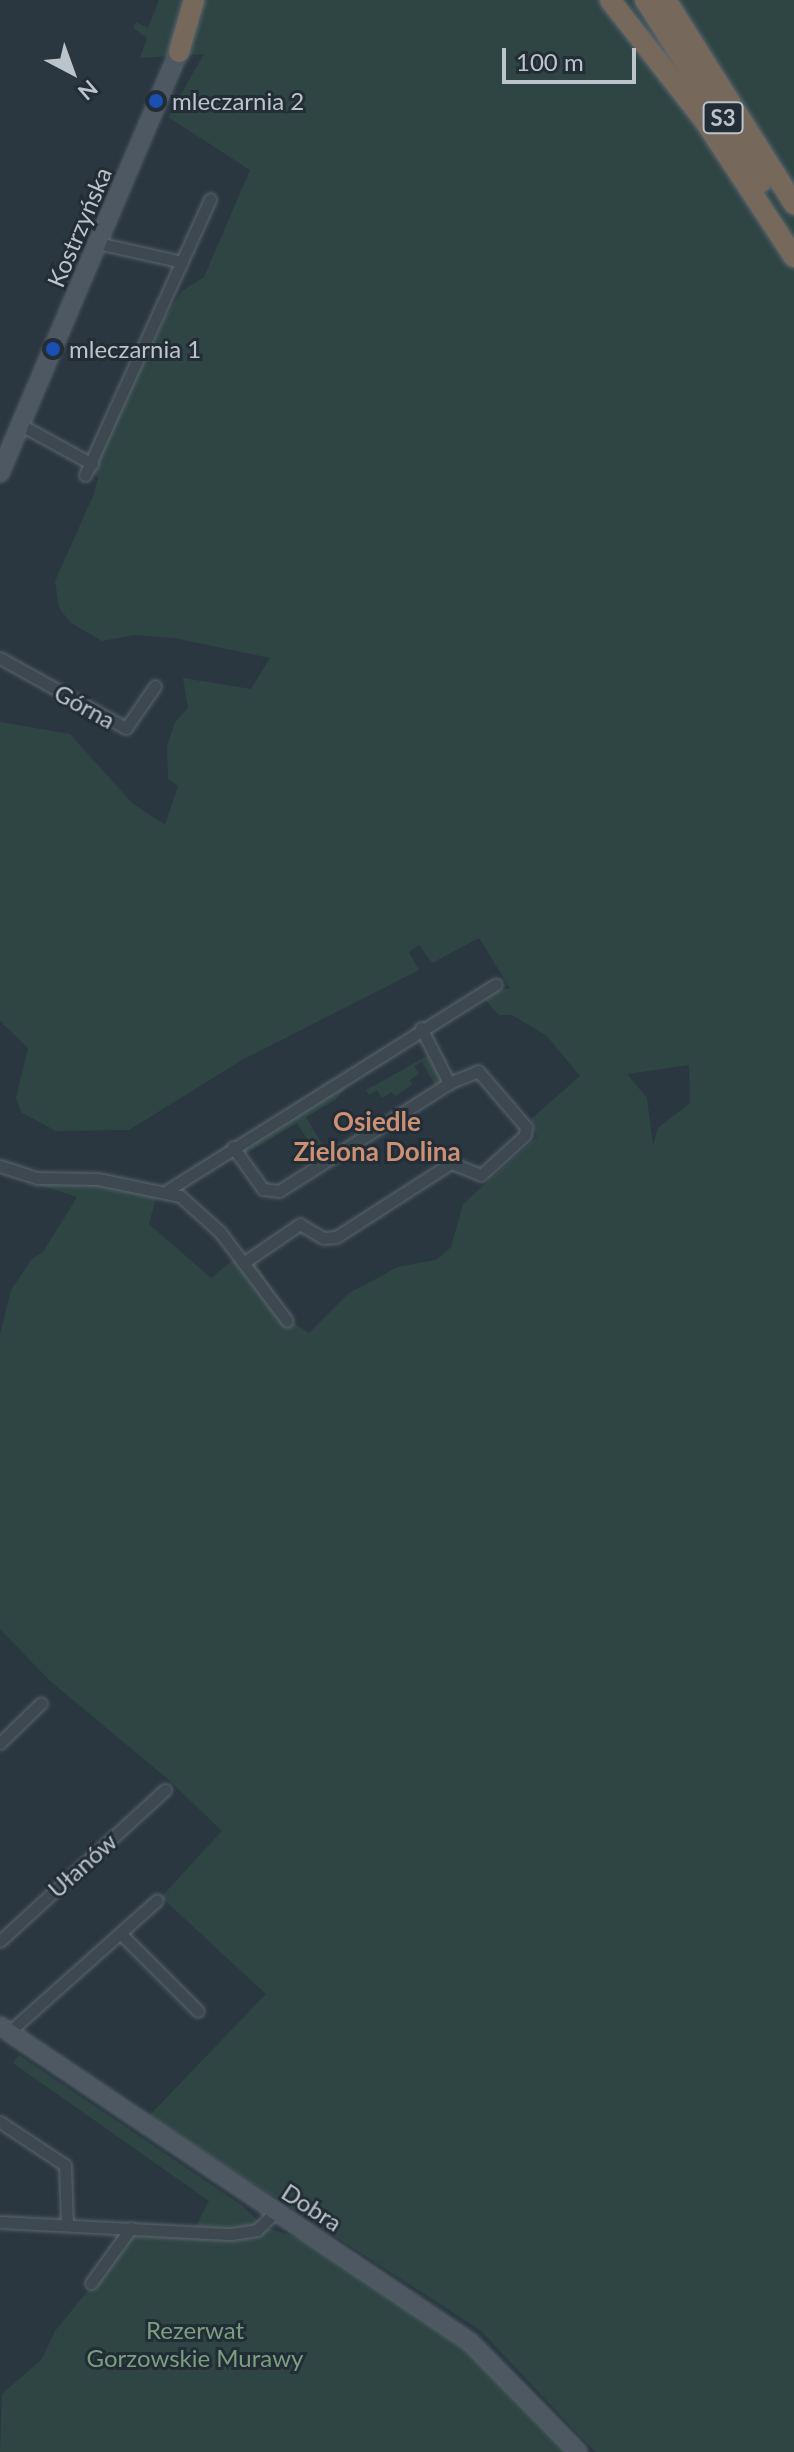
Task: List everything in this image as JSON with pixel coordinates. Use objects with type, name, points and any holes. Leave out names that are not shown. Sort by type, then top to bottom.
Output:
[{"type":"highway","points":[[179,52],[194,0]]},
{"type":"highway","points":[[610,0],[704,120],[794,257]]},
{"type":"highway","name":"S3","points":[[645,0],[720,113],[794,240]]},
{"type":"highway","name":"S3","points":[[666,0],[705,57],[794,204]]},
{"type":"highway","points":[[675,0],[705,57]]},
{"type":"street","name":"Kostrzyńska","points":[[0,473],[201,0]]},
{"type":"street","points":[[21,425],[89,470],[210,199]]},
{"type":"street","points":[[98,243],[182,262]]},
{"type":"street","name":"Górna","points":[[0,658],[126,728],[155,686]]},
{"type":"street","points":[[168,1190],[421,1028],[496,984]]},
{"type":"street","points":[[421,1028],[449,1083]]},
{"type":"street","points":[[233,1147],[263,1189],[279,1191],[469,1073],[485,1074],[525,1122],[525,1135],[481,1175],[451,1163],[336,1237],[323,1238],[300,1224],[243,1263]]},
{"type":"street","points":[[0,1166],[38,1178],[98,1179],[168,1190],[220,1232],[287,1321]]},
{"type":"street","points":[[0,1743],[41,1703]]},
{"type":"street","name":"Ułanów","points":[[0,1941],[165,1790]]},
{"type":"street","points":[[5,2029],[157,1900]]},
{"type":"street","points":[[120,1933],[198,2011]]},
{"type":"street","name":"Dobra","points":[[5,2029],[470,2342],[578,2452]]},
{"type":"street","points":[[0,2122],[65,2165],[67,2225]]},
{"type":"street","points":[[0,2222],[245,2233],[263,2226],[276,2211]]},
{"type":"street","points":[[91,2283],[131,2228]]},
{"type":"green space","points":[[159,0],[794,0],[794,2452],[595,2452],[480,2330],[149,2116],[266,1994],[161,1897],[222,1831],[169,1780],[48,1679],[0,1629],[0,1334],[11,1290],[32,1259],[43,1252],[77,1197],[30,1182],[111,1184],[157,1194],[149,1224],[211,1278],[233,1260],[254,1260],[294,1323],[309,1333],[349,1293],[398,1267],[436,1260],[451,1247],[463,1204],[537,1137],[531,1119],[580,1076],[547,1036],[512,1015],[499,1015],[481,995],[510,988],[479,938],[432,963],[419,945],[409,952],[419,970],[242,1060],[129,1130],[56,1131],[21,1112],[16,1098],[28,1048],[0,1021],[0,722],[70,734],[132,803],[165,825],[178,786],[168,779],[167,746],[175,722],[188,708],[183,678],[251,689],[270,658],[174,638],[135,635],[102,641],[71,623],[59,608],[55,581],[94,494],[98,477],[90,471],[169,310],[182,291],[204,277],[250,170],[168,117],[204,54],[140,58],[147,38],[133,28],[136,22],[148,28]],"holes":[[[689,1065],[690,1103],[658,1128],[653,1145],[647,1098],[627,1074]]]},
{"type":"green space","points":[[429,1055],[442,1079],[436,1087],[422,1062],[414,1066],[419,1074],[410,1080],[412,1085],[395,1096],[392,1092],[382,1098],[377,1090],[369,1095],[366,1090]]},
{"type":"green space","points":[[343,1083],[346,1088],[335,1100],[306,1117],[329,1156],[321,1161],[297,1123],[244,1155],[241,1149]]},
{"type":"green space","points":[[19,2055],[243,2206],[259,2222],[246,2229],[195,2228],[209,2201],[13,2063]]},
{"type":"green space","name":"Rezerwat Gorzowskie Murawy","points":[[268,2228],[305,2240],[458,2341],[574,2452],[0,2452],[2,2394],[42,2359],[55,2331],[91,2287],[115,2245],[115,2233],[255,2238]]},
{"type":"place","name":"mleczarnia 2","points":[[156,101]]},
{"type":"place","name":"mleczarnia 1","points":[[53,349]]},
{"type":"district","name":"Osiedle Zielona Dolina","points":[[377,1137]]}]
